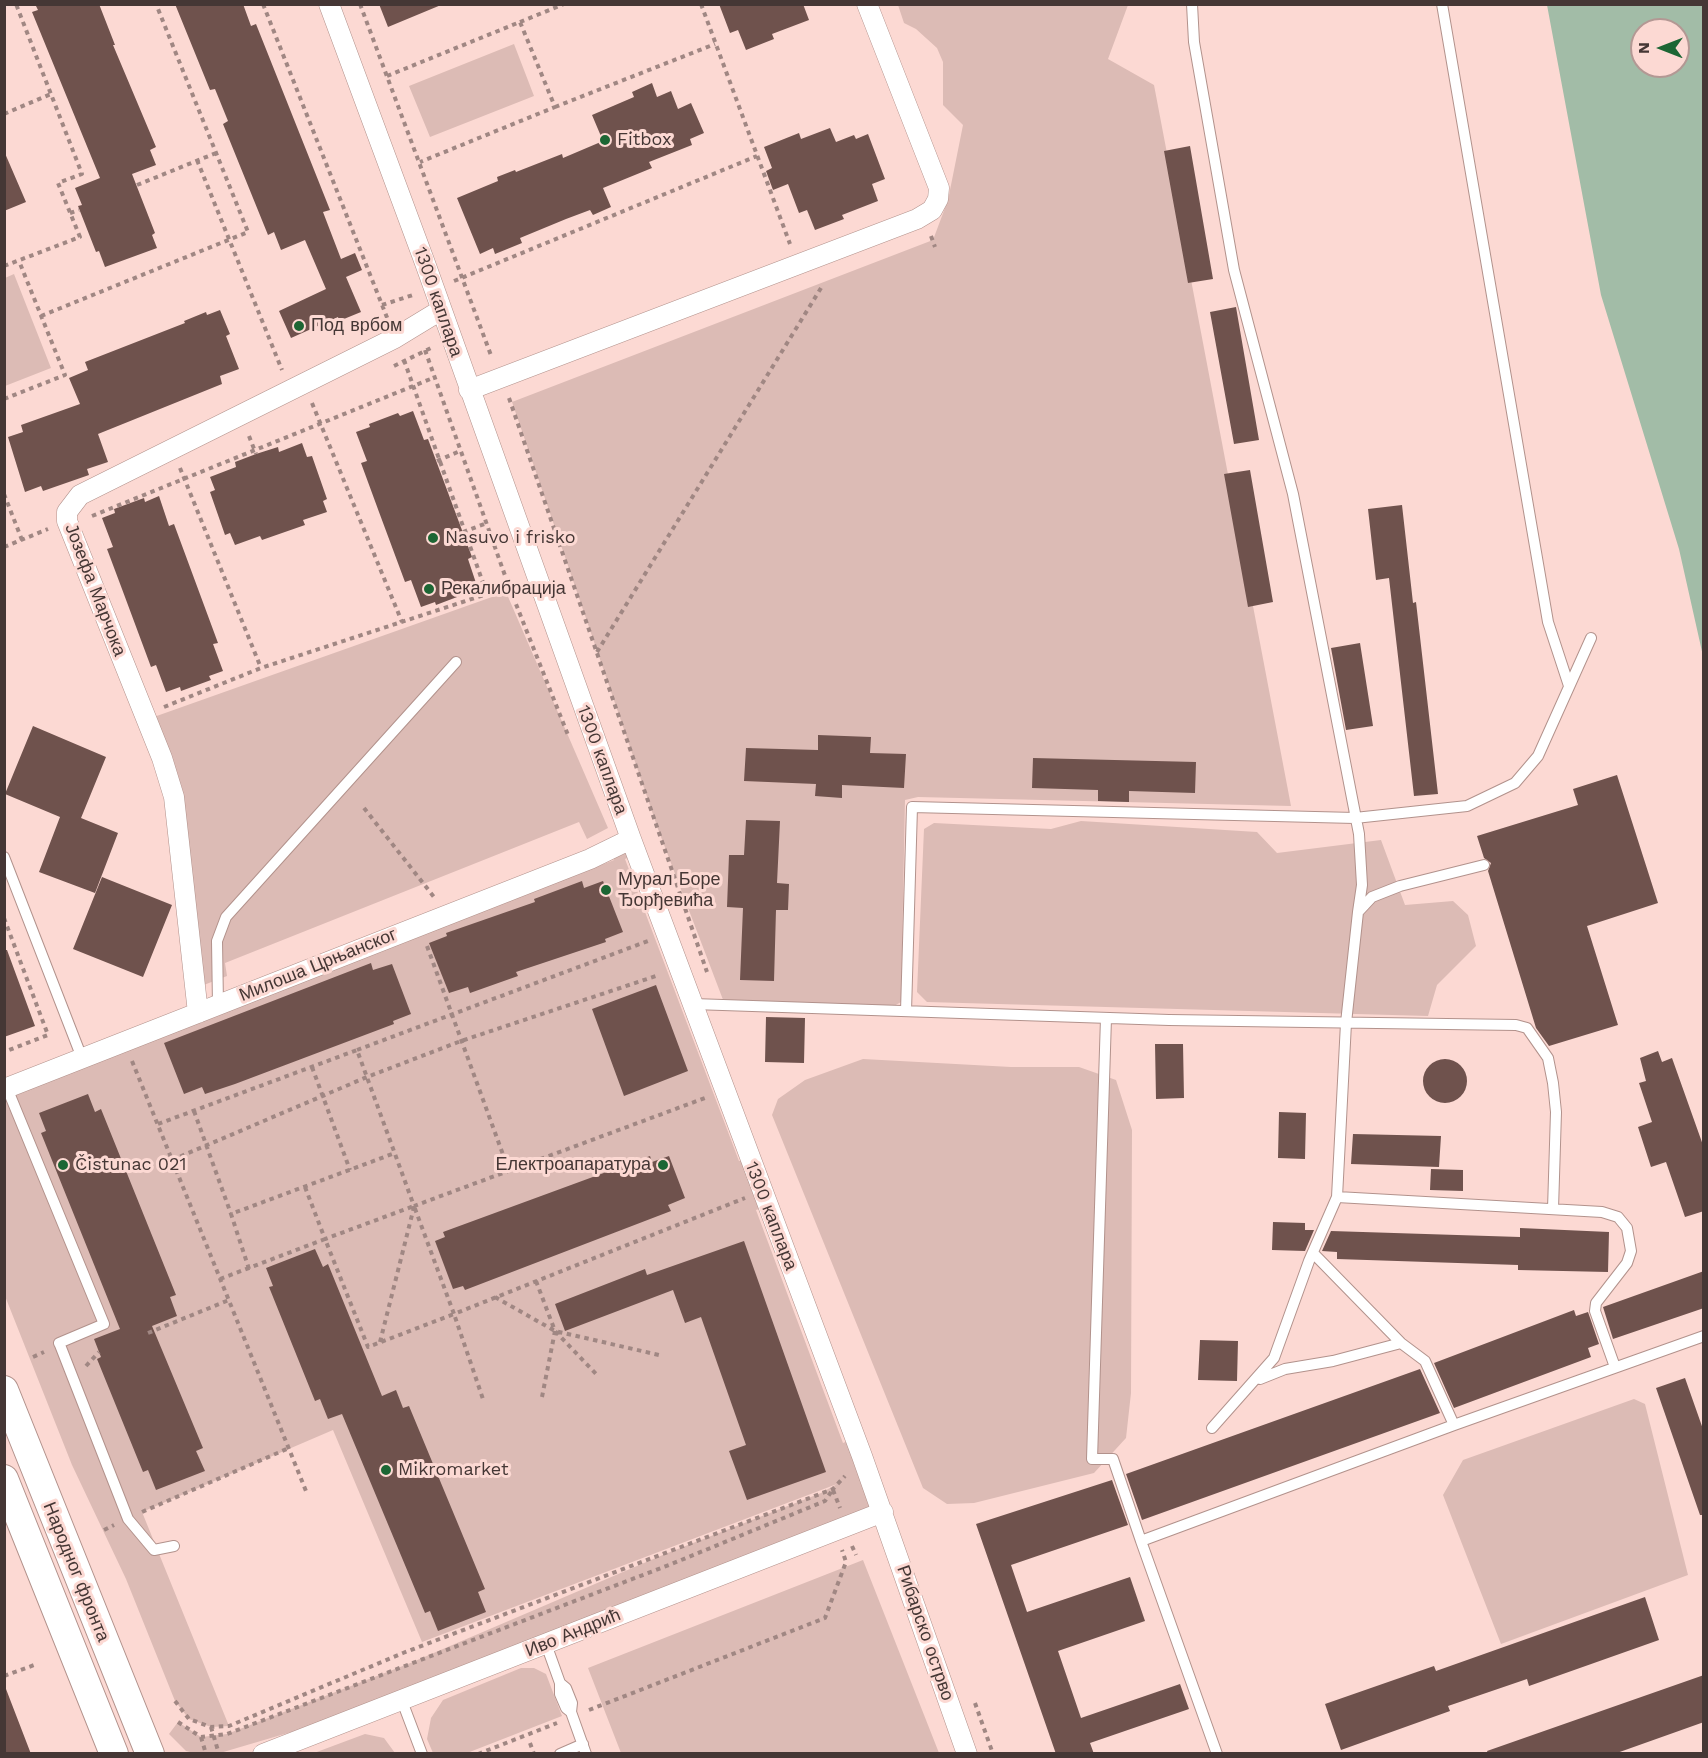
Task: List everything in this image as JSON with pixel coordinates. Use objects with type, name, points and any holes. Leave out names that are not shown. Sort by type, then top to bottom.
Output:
[{"type":"street","name":"1300 каплара","points":[[329,4],[434,288],[631,839],[883,1512]]},
{"type":"street","points":[[469,390],[917,219],[932,210],[938,199],[939,188],[867,4]]},
{"type":"street","name":"Јозефа Марчока","points":[[198,1013],[174,797],[162,758],[66,521],[67,512],[80,495],[395,338],[441,310]]},
{"type":"street","name":"Милоша Црњанског","points":[[6,1089],[591,859],[631,839]]},
{"type":"street","name":"Народног фронта","points":[[4,1390],[150,1754]]},
{"type":"street","name":"Народног фронта","points":[[4,1479],[114,1754]]},
{"type":"street","name":"Иво Андрић","points":[[275,1751],[883,1512]]},
{"type":"street","name":"Рибарско острво","points":[[883,1512],[967,1754]]},
{"type":"lane","points":[[1192,4],[1194,42],[1234,270],[1293,494],[1362,860],[1362,885],[1346,1023],[1337,1197],[1313,1253],[1274,1358],[1257,1380],[1212,1428]]},
{"type":"lane","points":[[1442,4],[1548,622],[1569,686]]},
{"type":"lane","points":[[906,1011],[912,807],[1355,818],[1467,806],[1515,783],[1538,756],[1591,639]]},
{"type":"lane","points":[[218,1005],[217,941],[226,917],[456,662]]},
{"type":"lane","points":[[4,857],[82,1058]]},
{"type":"lane","points":[[1358,912],[1372,897],[1400,886],[1484,865]]},
{"type":"lane","points":[[693,1004],[1106,1018],[1516,1025],[1527,1028],[1548,1058],[1556,1112],[1553,1209]]},
{"type":"lane","points":[[1106,1018],[1092,1460],[1113,1459],[1217,1754]]},
{"type":"lane","points":[[6,1089],[104,1324],[59,1343],[128,1519],[154,1550],[174,1546]]},
{"type":"lane","points":[[1337,1197],[1602,1212],[1618,1217],[1627,1228],[1631,1251],[1628,1263],[1596,1303],[1595,1311],[1615,1366]]},
{"type":"lane","points":[[1313,1253],[1401,1343],[1425,1360],[1454,1425]]},
{"type":"lane","points":[[1141,1541],[1615,1366],[1704,1336]]},
{"type":"lane","points":[[1257,1380],[1285,1369],[1401,1343]]},
{"type":"lane","points":[[546,1644],[560,1683],[560,1694],[566,1708],[572,1714],[585,1749],[560,1754]]},
{"type":"lane","points":[[402,1701],[422,1754]]},
{"type":"path","points":[[4,266],[80,237],[58,183],[82,174],[16,4]]},
{"type":"path","points":[[41,316],[248,232],[156,4]]},
{"type":"path","points":[[263,4],[404,361],[487,594]]},
{"type":"path","points":[[360,4],[499,378],[512,402],[718,1004]]},
{"type":"path","points":[[387,76],[564,4]]},
{"type":"path","points":[[701,4],[798,265]]},
{"type":"path","points":[[520,22],[555,108]]},
{"type":"path","points":[[420,162],[715,44]]},
{"type":"path","points":[[4,114],[51,94]]},
{"type":"path","points":[[137,185],[216,153]]},
{"type":"path","points":[[382,304],[462,279],[757,156]]},
{"type":"path","points":[[197,160],[290,391]]},
{"type":"path","points":[[70,213],[79,210]]},
{"type":"path","points":[[4,399],[65,375],[19,261]]},
{"type":"path","points":[[597,652],[821,288]]},
{"type":"path","points":[[384,370],[425,350],[433,378],[508,584],[570,740]]},
{"type":"path","points":[[107,502],[87,513],[88,518],[433,378]]},
{"type":"path","points":[[321,396],[310,400],[402,622]]},
{"type":"path","points":[[247,432],[255,452]]},
{"type":"path","points":[[438,460],[460,451]]},
{"type":"path","points":[[169,471],[189,461]]},
{"type":"path","points":[[179,466],[261,668]]},
{"type":"path","points":[[4,494],[22,540]]},
{"type":"path","points":[[464,531],[487,524]]},
{"type":"path","points":[[160,708],[261,668],[487,594],[508,584]]},
{"type":"path","points":[[364,808],[448,914]]},
{"type":"path","points":[[4,918],[48,1035],[4,1052]]},
{"type":"path","points":[[423,936],[509,1171]]},
{"type":"path","points":[[158,1124],[357,1050],[451,1012],[655,938]]},
{"type":"path","points":[[172,1160],[323,1095],[461,1041],[668,972]]},
{"type":"path","points":[[124,1043],[306,1491]]},
{"type":"path","points":[[357,1050],[484,1402]]},
{"type":"path","points":[[312,1067],[350,1170]]},
{"type":"path","points":[[220,1279],[713,1095]]},
{"type":"path","points":[[194,1111],[249,1269]]},
{"type":"path","points":[[231,1214],[395,1153]]},
{"type":"path","points":[[306,1187],[368,1347],[762,1191]]},
{"type":"path","points":[[380,1342],[414,1206]]},
{"type":"path","points":[[536,1281],[555,1331],[597,1376]]},
{"type":"path","points":[[495,1297],[555,1331],[659,1355]]},
{"type":"path","points":[[148,1333],[229,1300]]},
{"type":"path","points":[[542,1397],[555,1331]]},
{"type":"path","points":[[104,1530],[289,1448]]},
{"type":"path","points":[[178,1722],[201,1737],[226,1734],[669,1565],[825,1502],[847,1474],[848,1468]]},
{"type":"path","points":[[175,1701],[189,1719],[211,1727],[229,1726],[403,1653],[833,1489]]},
{"type":"path","points":[[478,1754],[572,1714],[825,1618],[846,1562],[840,1545]]},
{"type":"path","points":[[4,1676],[37,1664]]},
{"type":"path","points":[[211,1727],[219,1754]]},
{"type":"path","points":[[201,1737],[206,1754]]},
{"type":"path","points":[[530,1743],[534,1754]]},
{"type":"shaded area","points":[[898,5],[1128,5],[1108,59],[1154,85],[1291,806],[918,797],[905,800],[901,1002],[887,1010],[725,1005],[658,829],[512,402],[933,240],[948,200],[963,125],[943,105],[943,62],[937,48],[916,29],[904,23]]},
{"type":"shaded area","points":[[1547,5],[1703,5],[1703,656],[1679,549],[1601,295]]},
{"type":"shaded area","points":[[514,44],[534,96],[430,137],[409,86]]},
{"type":"shaded area","points":[[14,274],[51,368],[5,386],[5,278]]},
{"type":"shaded area","points":[[506,592],[608,828],[587,839],[579,822],[225,963],[227,976],[196,988],[151,718]]},
{"type":"shaded area","points":[[1081,821],[1257,832],[1277,853],[1381,840],[1405,905],[1453,901],[1468,915],[1476,946],[1437,985],[1428,1016],[927,1002],[917,992],[924,829],[934,823],[1051,829]]},
{"type":"shaded area","points":[[610,848],[637,854],[625,859],[739,1161],[749,1158],[767,1206],[756,1210],[843,1443],[856,1438],[883,1512],[420,1694],[220,1753],[186,1751],[169,1734],[178,1722],[201,1737],[227,1734],[408,1664],[665,1554],[821,1493],[837,1484],[422,1642],[333,1430],[142,1512],[229,1726],[211,1727],[189,1719],[175,1701],[126,1579],[72,1465],[5,1296],[5,1099],[614,860]]},
{"type":"shaded area","points":[[863,1059],[1011,1067],[1079,1067],[1116,1080],[1132,1130],[1131,1393],[1126,1438],[1094,1473],[974,1503],[947,1504],[923,1488],[772,1115],[778,1099],[805,1080]]},
{"type":"shaded area","points":[[1634,1399],[1645,1404],[1688,1575],[1501,1644],[1443,1495],[1463,1460]]},
{"type":"shaded area","points":[[863,1560],[939,1753],[621,1753],[588,1668]]},
{"type":"shaded area","points":[[521,1668],[534,1668],[546,1674],[562,1716],[467,1753],[433,1753],[427,1739],[431,1718],[443,1700]]},
{"type":"shaded area","points":[[365,1734],[384,1738],[395,1753],[314,1753]]},
{"type":"building","points":[[35,4],[99,4],[115,45],[113,45],[156,147],[150,150],[156,165],[132,174],[155,233],[152,235],[157,248],[105,267],[99,251],[96,252],[78,206],[82,205],[75,188],[100,178],[32,12],[38,10]]},
{"type":"building","points":[[175,4],[243,4],[251,26],[256,24],[330,210],[323,212],[341,259],[355,253],[362,270],[346,277],[361,312],[339,321],[338,317],[291,338],[279,311],[326,289],[305,240],[281,250],[274,232],[268,235],[223,124],[228,121],[215,89],[210,90]]},
{"type":"building","points":[[379,4],[441,4],[441,5],[388,27]]},
{"type":"building","points":[[719,4],[803,4],[809,20],[772,34],[774,39],[746,50],[738,30],[730,33]]},
{"type":"building","points":[[652,83],[657,97],[671,91],[678,109],[691,103],[704,133],[690,139],[692,145],[649,162],[652,168],[603,188],[611,207],[593,215],[590,210],[566,219],[520,238],[522,243],[495,254],[493,248],[480,254],[457,198],[498,181],[497,177],[562,154],[563,158],[603,141],[592,115],[634,97],[632,92]]},
{"type":"building","points":[[830,128],[836,142],[854,135],[856,139],[868,134],[885,179],[872,184],[878,201],[842,215],[844,219],[815,230],[807,210],[799,213],[788,184],[773,190],[766,171],[772,168],[764,147],[799,133],[801,139]]},
{"type":"building","points":[[1190,146],[1213,279],[1188,283],[1164,151]]},
{"type":"building","points":[[4,151],[26,202],[4,211]]},
{"type":"building","points":[[1236,307],[1259,440],[1234,444],[1210,312]]},
{"type":"building","points":[[220,310],[230,334],[226,336],[239,369],[220,376],[222,384],[98,434],[108,462],[87,469],[89,475],[43,491],[41,486],[25,492],[8,437],[23,432],[21,425],[80,404],[69,378],[88,370],[85,362],[185,323],[184,321],[206,312],[207,315]]},
{"type":"building","points":[[413,411],[424,440],[428,439],[472,557],[468,559],[477,586],[464,591],[465,594],[436,605],[435,602],[421,607],[411,580],[405,582],[379,512],[361,463],[367,461],[356,432],[370,427],[369,424],[398,413],[400,416]]},
{"type":"building","points":[[302,443],[307,457],[312,456],[327,499],[323,501],[327,512],[303,520],[305,525],[262,540],[260,536],[235,545],[230,533],[225,535],[210,492],[215,490],[210,477],[236,467],[235,462],[256,454],[278,447],[279,452]]},
{"type":"building","points":[[1250,470],[1273,602],[1248,607],[1224,474]]},
{"type":"building","points":[[159,496],[169,526],[174,524],[218,643],[213,644],[223,671],[209,676],[211,680],[181,691],[180,687],[166,692],[156,665],[151,667],[107,549],[113,547],[102,518],[115,513],[114,509],[144,498],[145,502]]},
{"type":"building","points":[[1402,505],[1413,603],[1416,602],[1438,794],[1414,796],[1389,578],[1376,580],[1368,509]]},
{"type":"building","points":[[1360,643],[1373,726],[1346,730],[1331,648]]},
{"type":"building","points":[[33,726],[106,757],[81,818],[118,833],[95,893],[39,872],[60,817],[5,794]]},
{"type":"building","points":[[818,735],[871,737],[870,753],[906,754],[904,788],[842,785],[842,798],[815,796],[816,784],[744,781],[746,748],[818,750]]},
{"type":"building","points":[[1033,758],[1196,762],[1195,793],[1129,791],[1129,802],[1098,801],[1098,790],[1032,788]]},
{"type":"building","points":[[1617,775],[1658,903],[1587,926],[1618,1025],[1549,1046],[1536,1028],[1488,871],[1491,863],[1484,858],[1477,836],[1578,805],[1573,789]]},
{"type":"building","points":[[746,820],[780,821],[777,883],[789,884],[788,910],[776,910],[774,981],[740,980],[743,908],[727,907],[729,855],[744,855]]},
{"type":"building","points":[[102,877],[172,905],[143,977],[73,949]]},
{"type":"building","points":[[582,881],[584,888],[603,881],[623,932],[605,939],[606,942],[516,972],[518,976],[470,993],[468,987],[449,993],[429,943],[447,936],[446,933],[535,902],[534,899]]},
{"type":"building","points":[[4,950],[7,950],[35,1026],[4,1037]]},
{"type":"building","points":[[371,963],[373,970],[392,964],[411,1014],[393,1021],[394,1024],[235,1084],[205,1094],[202,1087],[184,1094],[164,1043]]},
{"type":"building","points":[[656,985],[688,1071],[624,1096],[592,1009]]},
{"type":"building","points":[[766,1017],[805,1018],[804,1063],[765,1062]]},
{"type":"building","points":[[1155,1044],[1183,1044],[1184,1098],[1156,1099]]},
{"type":"building","points":[[1658,1051],[1662,1062],[1672,1058],[1704,1148],[1704,1211],[1685,1217],[1666,1162],[1651,1167],[1638,1127],[1652,1122],[1639,1083],[1646,1081],[1640,1058]]},
{"type":"building","points":[[1445,1059],[1454,1060],[1461,1065],[1466,1072],[1466,1090],[1461,1097],[1454,1102],[1445,1103],[1436,1102],[1429,1097],[1424,1090],[1423,1081],[1424,1072],[1429,1065],[1436,1060]]},
{"type":"building","points":[[88,1094],[95,1112],[101,1109],[176,1295],[170,1297],[177,1316],[152,1326],[203,1448],[196,1451],[205,1471],[156,1490],[148,1470],[143,1472],[97,1359],[101,1357],[94,1339],[120,1329],[41,1133],[46,1131],[39,1113]]},
{"type":"building","points":[[1279,1112],[1306,1113],[1305,1159],[1278,1158]]},
{"type":"building","points":[[1353,1134],[1441,1136],[1439,1167],[1351,1164]]},
{"type":"building","points":[[650,1156],[652,1162],[669,1156],[685,1198],[668,1205],[671,1211],[465,1290],[463,1286],[453,1289],[435,1241],[445,1237],[443,1232]]},
{"type":"building","points":[[1431,1169],[1463,1170],[1463,1191],[1430,1190]]},
{"type":"building","points":[[1273,1222],[1305,1223],[1305,1230],[1314,1230],[1305,1251],[1272,1250]]},
{"type":"building","points":[[1520,1228],[1609,1232],[1608,1272],[1518,1270],[1518,1265],[1337,1259],[1337,1252],[1322,1251],[1331,1231],[1520,1237]]},
{"type":"building","points":[[744,1241],[826,1472],[747,1500],[729,1451],[746,1445],[701,1317],[685,1323],[673,1290],[565,1331],[555,1304],[645,1269],[647,1275]]},
{"type":"building","points":[[315,1249],[323,1267],[328,1264],[382,1396],[396,1390],[403,1408],[409,1406],[485,1589],[478,1592],[486,1612],[438,1631],[430,1611],[425,1613],[342,1414],[328,1419],[320,1399],[315,1401],[269,1287],[273,1286],[266,1268]]},
{"type":"building","points":[[1704,1271],[1704,1308],[1613,1339],[1603,1307]]},
{"type":"building","points":[[1574,1310],[1576,1316],[1588,1312],[1599,1344],[1588,1348],[1591,1357],[1454,1408],[1434,1363]]},
{"type":"building","points":[[1200,1340],[1238,1341],[1237,1381],[1198,1380]]},
{"type":"building","points":[[1420,1369],[1440,1413],[1142,1520],[1126,1474]]},
{"type":"building","points":[[1685,1378],[1704,1432],[1704,1515],[1700,1515],[1656,1388]]},
{"type":"building","points":[[1112,1480],[1128,1525],[1011,1565],[1027,1612],[1130,1577],[1145,1621],[1058,1651],[1081,1718],[1180,1684],[1189,1709],[1090,1743],[1094,1754],[1056,1754],[976,1524]]},
{"type":"building","points":[[1645,1597],[1659,1640],[1529,1686],[1527,1679],[1448,1706],[1450,1711],[1341,1750],[1325,1704],[1434,1666],[1436,1671]]},
{"type":"building","points":[[1704,1675],[1704,1722],[1614,1754],[1488,1754],[1487,1751]]},
{"type":"building","points":[[6,1689],[31,1754],[4,1754]]},
{"type":"place","name":"Fitbox","points":[[605,140]]},
{"type":"place","name":"Под врбом","points":[[299,326]]},
{"type":"place","name":"Nasuvo i frisko","points":[[433,538]]},
{"type":"place","name":"Рекалибрација","points":[[429,589]]},
{"type":"place","name":"Мурал Боре Ђорђевића","points":[[606,890]]},
{"type":"place","name":"Čistunac 021","points":[[63,1165]]},
{"type":"place","name":"Електроапаратура","points":[[663,1165]]},
{"type":"place","name":"Mikromarket","points":[[386,1470]]}]
